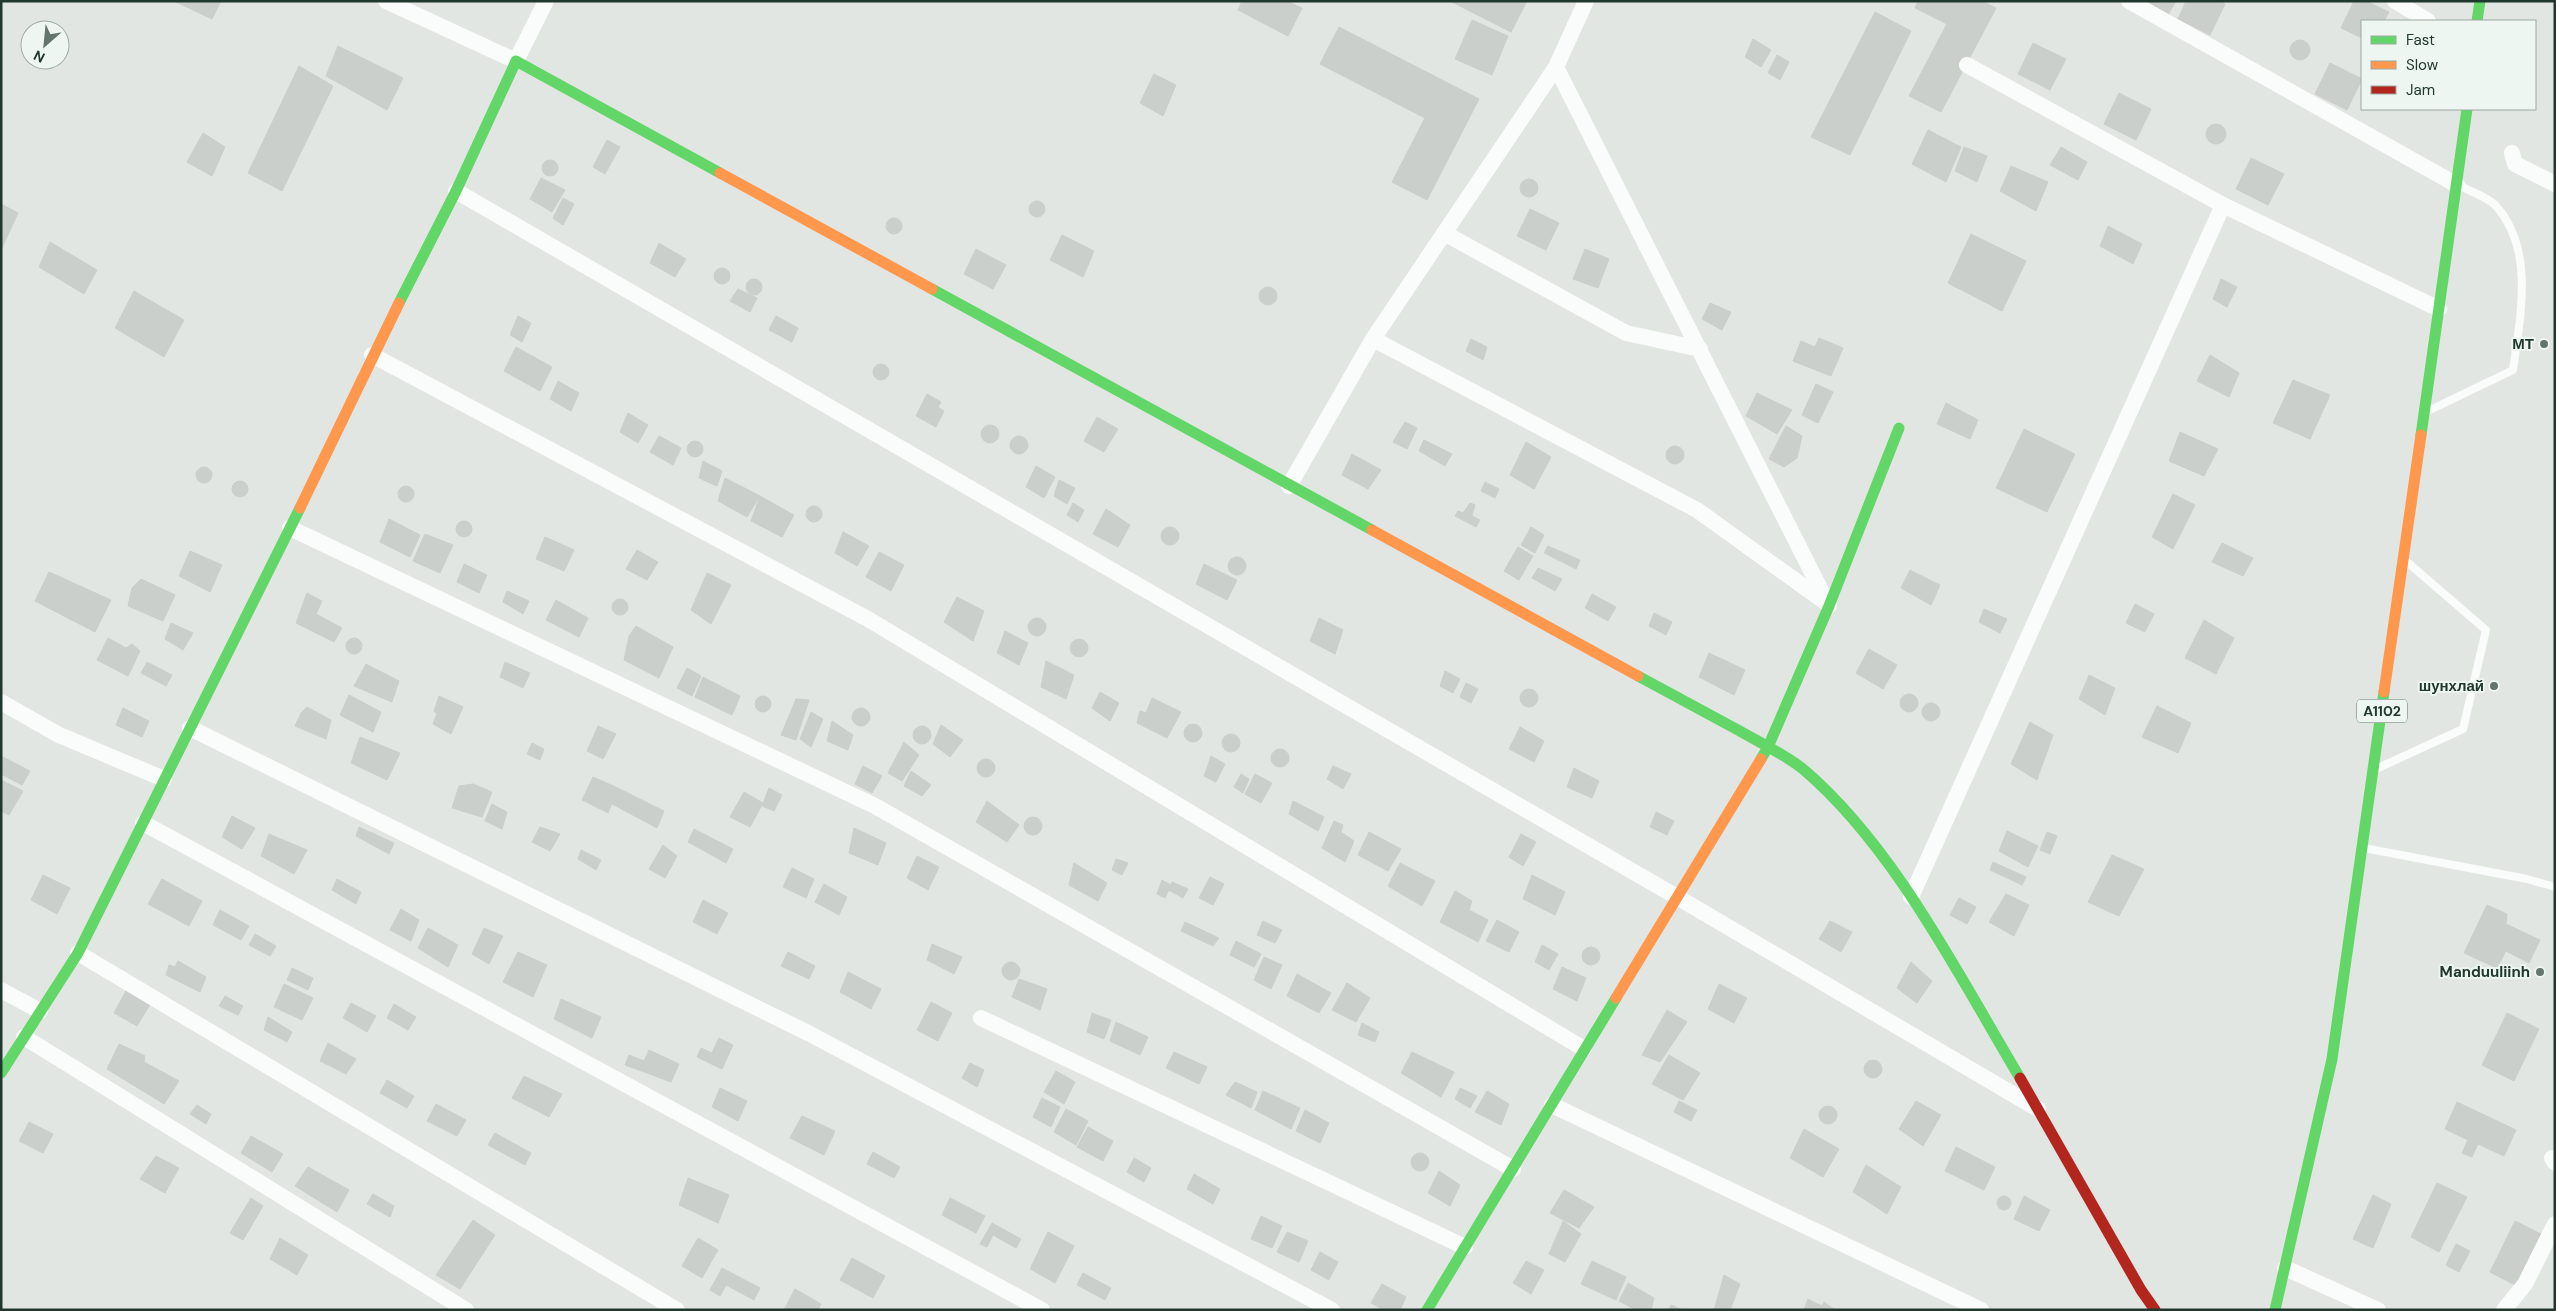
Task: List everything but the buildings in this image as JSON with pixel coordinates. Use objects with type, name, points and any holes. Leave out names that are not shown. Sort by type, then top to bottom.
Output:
[{"type":"street","points":[[386,1],[516,61],[1768,747],[1801,768],[1831,795],[1882,856],[1911,897],[2040,1110],[2141,1290],[2155,1310]]},
{"type":"street","points":[[1,1074],[78,953],[290,528],[372,355],[456,191],[546,1]]},
{"type":"street","points":[[1289,486],[1373,339],[1556,67],[1586,1]]},
{"type":"street","points":[[2128,1],[2458,185]]},
{"type":"street","points":[[2395,1],[2426,20]]},
{"type":"street","points":[[2477,20],[2480,2]]},
{"type":"street","points":[[1967,65],[2223,205],[2439,308]]},
{"type":"street","points":[[1556,67],[1830,606]]},
{"type":"street","name":"A1102","points":[[2275,1310],[2332,1059],[2458,185],[2467,110]]},
{"type":"street","points":[[2512,153],[2515,164],[2555,184]]},
{"type":"street","points":[[456,191],[1678,897],[2040,1110]]},
{"type":"street","points":[[1911,897],[2223,205]]},
{"type":"street","points":[[1444,233],[1626,333],[1700,350]]},
{"type":"street","points":[[1373,339],[1697,510],[1830,606]]},
{"type":"street","points":[[372,355],[868,619],[1584,1049]]},
{"type":"street","points":[[1427,1310],[1768,747],[1830,606],[1899,428]]},
{"type":"street","points":[[290,528],[875,806],[1513,1169]]},
{"type":"street","points":[[1,702],[59,735],[164,779]]},
{"type":"street","points":[[190,728],[810,1034],[1332,1310]]},
{"type":"street","points":[[143,823],[1042,1310]]},
{"type":"street","points":[[78,953],[677,1310]]},
{"type":"street","points":[[1,990],[40,1012]]},
{"type":"street","points":[[981,1018],[1465,1247]]},
{"type":"street","points":[[24,1037],[466,1310]]},
{"type":"street","points":[[1552,1105],[1980,1310]]},
{"type":"street","points":[[2504,1310],[2525,1284],[2555,1224]]},
{"type":"street","points":[[2285,1268],[2378,1310]]},
{"type":"lane","points":[[2424,413],[2513,370],[2522,306],[2518,244],[2497,206],[2458,185]]},
{"type":"lane","points":[[2373,770],[2464,729],[2486,630],[2403,559]]},
{"type":"lane","points":[[2362,847],[2527,879],[2555,887]]},
{"type":"traffic: fast","points":[[2477,20],[2480,1]]},
{"type":"traffic: fast","points":[[399,303],[456,191],[516,61],[720,173]]},
{"type":"traffic: fast","points":[[2421,435],[2467,110]]},
{"type":"traffic: fast","points":[[932,289],[1372,530]]},
{"type":"traffic: fast","points":[[1761,759],[1768,747],[1829,606],[1899,428]]},
{"type":"traffic: fast","points":[[1,1073],[78,953],[300,508]]},
{"type":"traffic: fast","points":[[1638,676],[1788,758],[1803,769],[1836,800],[1867,835],[1923,914],[2020,1078]]},
{"type":"traffic: fast","points":[[2275,1310],[2332,1059],[2384,692]]},
{"type":"traffic: fast","points":[[1427,1310],[1616,998]]},
{"type":"traffic: slow","points":[[720,173],[932,289]]},
{"type":"traffic: slow","points":[[300,508],[399,303]]},
{"type":"traffic: slow","points":[[2384,692],[2421,435]]},
{"type":"traffic: slow","points":[[1372,530],[1638,676]]},
{"type":"traffic: slow","points":[[1616,998],[1761,759]]},
{"type":"traffic: jam","points":[[2020,1078],[2141,1290],[2155,1310]]},
{"type":"place","name":"МТ","points":[[2544,344]]},
{"type":"place","name":"шунхлай","points":[[2494,686]]},
{"type":"place","name":"Manduuliinh","points":[[2540,972]]}]
